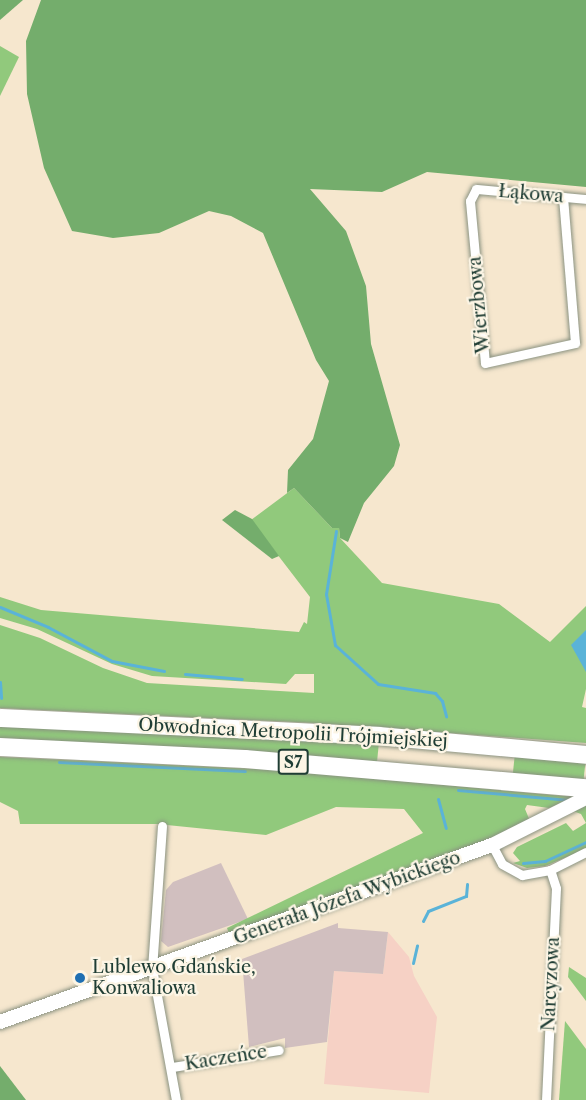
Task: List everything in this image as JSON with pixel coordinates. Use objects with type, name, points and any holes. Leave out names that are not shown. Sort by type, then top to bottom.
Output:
[{"type":"highway","name":"Obwodnica Metropolii Trójmiejskiej","points":[[0,718],[379,736],[586,755]]},
{"type":"highway","name":"Obwodnica Metropolii Trójmiejskiej","points":[[0,747],[245,759],[586,788]]},
{"type":"main road","name":"Generała Józefa Wybickiego","points":[[0,1023],[492,845],[586,798]]},
{"type":"street","name":"Wierzbowa","points":[[476,189],[470,201],[485,363],[575,343],[564,197]]},
{"type":"street","name":"Łąkowa","points":[[476,189],[586,199]]},
{"type":"street","points":[[162,826],[152,968],[172,1067],[176,1100]]},
{"type":"street","points":[[492,845],[507,870],[522,875],[550,870],[586,852]]},
{"type":"street","name":"Narcyzowa","points":[[546,1100],[556,888],[550,870]]},
{"type":"street","name":"Kaczeńce","points":[[172,1067],[279,1050]]},
{"type":"shaded area","points":[[221,863],[248,919],[168,947],[161,941],[166,890],[173,882]]},
{"type":"shaded area","points":[[338,923],[338,928],[388,932],[383,974],[334,971],[327,1042],[285,1048],[285,1038],[249,1047],[242,959]]},
{"type":"shaded area","points":[[388,932],[409,957],[414,976],[437,1017],[429,1093],[324,1084],[334,971],[383,974]]},
{"type":"green space","points":[[0,0],[23,0],[0,20]]},
{"type":"green space","points":[[41,0],[586,0],[586,187],[427,172],[382,192],[310,189],[346,231],[366,286],[371,344],[400,445],[394,466],[364,503],[348,542],[340,538],[339,528],[332,528],[294,488],[287,493],[288,470],[313,439],[329,381],[316,360],[263,233],[231,216],[209,211],[159,233],[113,238],[72,231],[44,168],[27,94],[26,41]]},
{"type":"green space","points":[[0,46],[19,57],[0,96]]},
{"type":"green space","points":[[294,488],[332,528],[339,528],[340,538],[382,583],[499,604],[550,642],[586,606],[586,689],[582,707],[586,708],[586,743],[315,723],[0,708],[0,625],[40,638],[103,668],[147,683],[314,693],[314,674],[295,674],[286,684],[152,676],[112,664],[37,629],[0,618],[0,597],[41,610],[299,632],[304,622],[307,624],[310,597],[251,520]]},
{"type":"green space","points":[[235,510],[252,519],[279,556],[272,559],[222,520]]},
{"type":"green space","points":[[0,724],[379,742],[377,762],[0,741]]},
{"type":"green space","points":[[515,753],[586,760],[583,782],[513,775]]},
{"type":"green space","points":[[0,757],[279,770],[586,798],[586,823],[581,814],[557,805],[549,808],[527,805],[525,809],[530,821],[506,834],[230,936],[227,928],[423,833],[404,809],[336,807],[266,835],[157,824],[20,824],[18,811],[0,802]]},
{"type":"green space","points":[[566,823],[573,831],[586,823],[586,849],[545,866],[527,868],[513,863],[520,861],[513,853],[517,847]]},
{"type":"green space","points":[[569,967],[586,978],[586,1001],[568,977]]},
{"type":"green space","points":[[565,1021],[586,1049],[586,1100],[559,1100]]},
{"type":"green space","points":[[0,1066],[26,1100],[0,1100]]},
{"type":"water","points":[[586,630],[586,672],[571,645]]},
{"type":"waterway","points":[[336,531],[326,594],[335,645],[378,684],[435,693],[442,701],[446,716]]},
{"type":"waterway","points":[[0,607],[48,627],[112,661],[164,671]]},
{"type":"waterway","points":[[185,674],[242,679]]},
{"type":"waterway","points":[[0,682],[1,698]]},
{"type":"waterway","points":[[59,762],[245,771]]},
{"type":"waterway","points":[[458,790],[570,800]]},
{"type":"waterway","points":[[438,799],[446,828]]},
{"type":"waterway","points":[[523,863],[545,861],[586,842]]},
{"type":"waterway","points":[[423,921],[428,911],[466,896],[467,884]]},
{"type":"waterway","points":[[413,963],[417,945]]},
{"type":"place","name":"Lublewo Gdańskie, Konwaliowa","points":[[80,978]]}]
